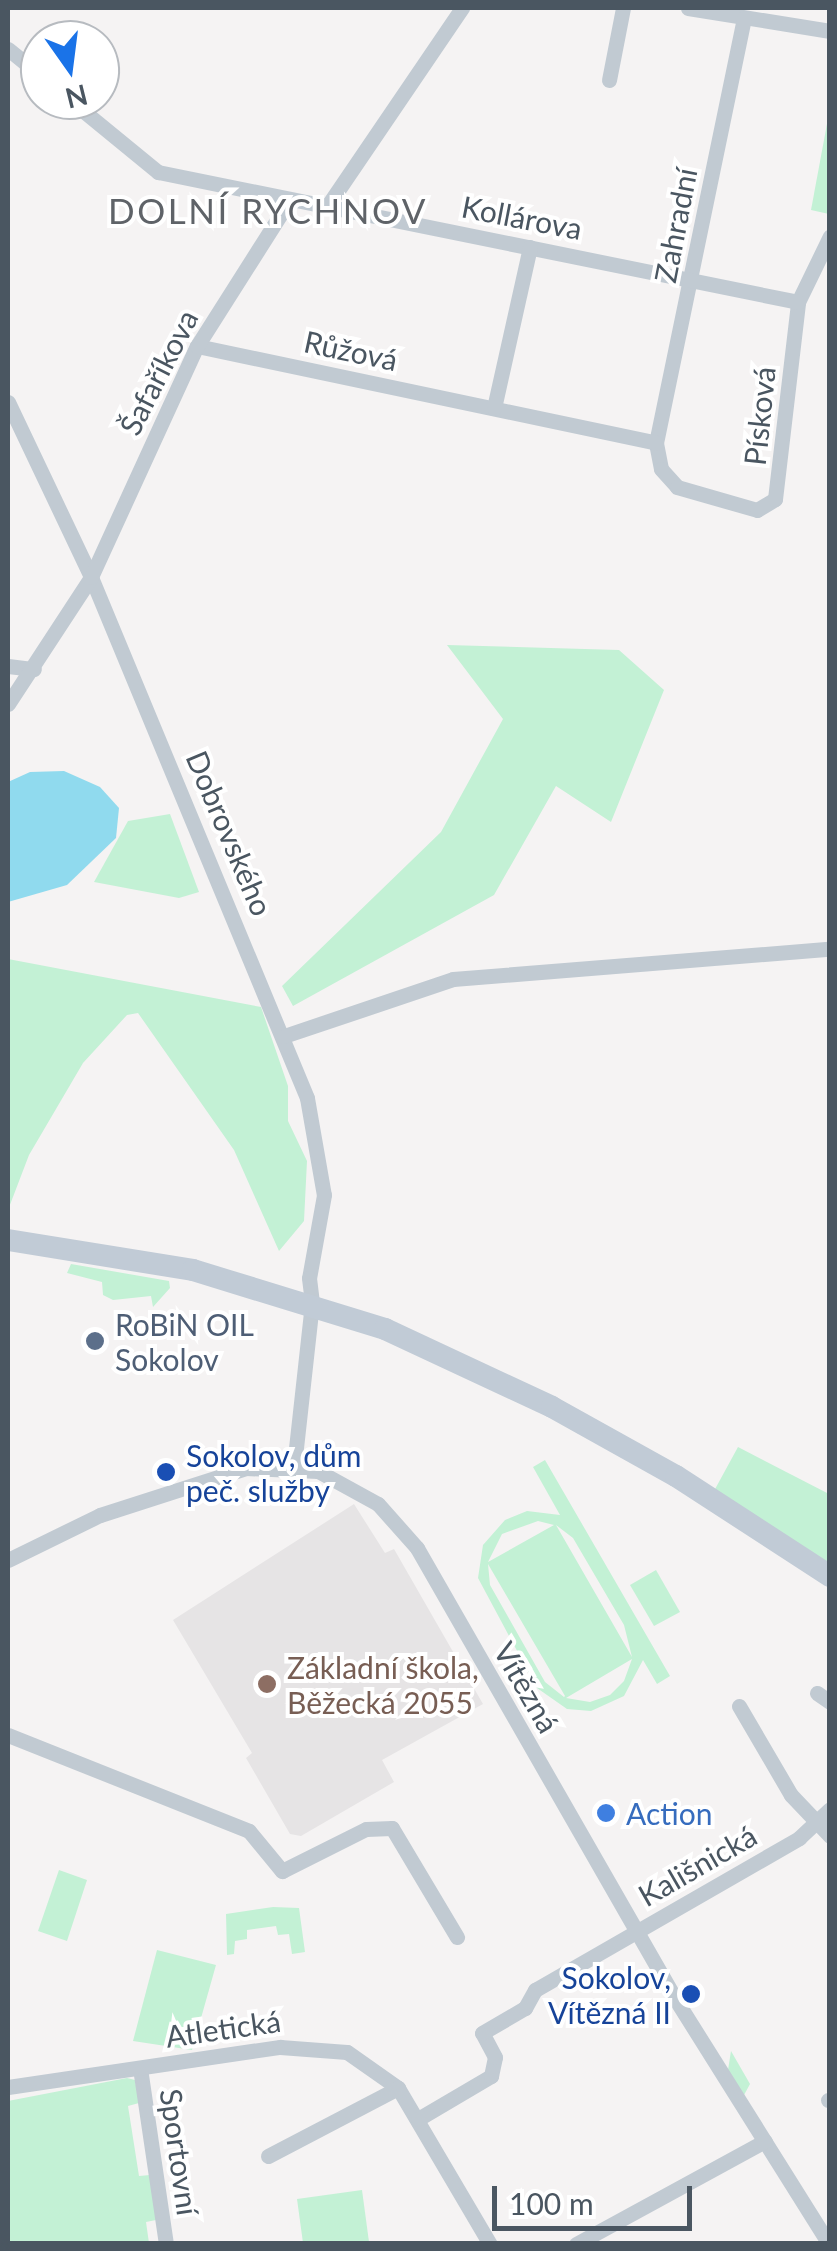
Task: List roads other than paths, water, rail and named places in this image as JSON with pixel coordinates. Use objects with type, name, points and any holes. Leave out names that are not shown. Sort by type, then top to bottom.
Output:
[{"type":"main road","points":[[8,1240],[193,1270],[312,1304],[498,1378],[676,1476],[830,1576]]},
{"type":"street","points":[[326,208],[462,8]]},
{"type":"street","points":[[608,80],[622,8]]},
{"type":"street","points":[[688,8],[830,31]]},
{"type":"street","name":"Zahradní","points":[[656,443],[744,18]]},
{"type":"street","name":"Kollárova","points":[[94,120],[158,172],[692,278]]},
{"type":"street","name":"Šafaříkova","points":[[8,704],[91,576],[197,346],[290,201]]},
{"type":"street","name":"Písková","points":[[656,443],[661,470],[676,487],[756,510],[774,500],[798,302],[830,236]]},
{"type":"street","points":[[494,408],[530,247]]},
{"type":"street","points":[[692,278],[798,302]]},
{"type":"street","name":"Růžová","points":[[197,346],[656,443]]},
{"type":"street","name":"Dobrovského","points":[[8,402],[91,576],[284,1036],[322,1159],[324,1194],[308,1278],[312,1304],[294,1466]]},
{"type":"street","points":[[8,666],[34,669]]},
{"type":"street","points":[[284,1036],[453,978],[829,948]]},
{"type":"street","name":"Vítězná","points":[[8,1560],[176,1487],[246,1468],[294,1466],[358,1488],[417,1548],[638,1932],[829,2244]]},
{"type":"street","points":[[739,1706],[791,1795],[830,1836]]},
{"type":"street","points":[[8,1735],[248,1831],[282,1871],[302,1865],[366,1829],[392,1828],[457,1937]]},
{"type":"street","name":"Kališnická","points":[[638,1932],[816,1824],[830,1809]]},
{"type":"street","points":[[418,2119],[490,2076],[496,2061],[482,2032],[525,2008],[534,1990],[638,1932]]},
{"type":"street","name":"Atletická","points":[[8,2087],[319,2046],[365,2059],[398,2088],[490,2244]]},
{"type":"street","name":"Sportovní","points":[[140,2068],[166,2244]]},
{"type":"street","points":[[268,2156],[398,2088]]},
{"type":"street","points":[[576,2244],[765,2141]]},
{"type":"water","points":[[64,771],[100,787],[119,808],[116,838],[67,885],[8,902],[8,782],[30,772]]},
{"type":"place","name":"RoBiN OIL Sokolov","points":[[95,1341]]},
{"type":"place","name":"Sokolov, dům peč. služby","points":[[166,1472]]},
{"type":"place","name":"Základní škola, Běžecká 2055","points":[[267,1684]]},
{"type":"place","name":"Action","points":[[606,1813]]},
{"type":"place","name":"Sokolov, Vítězná II","points":[[691,1994]]},
{"type":"district","name":"DOLNÍ RYCHNOV","points":[[268,210]]}]
